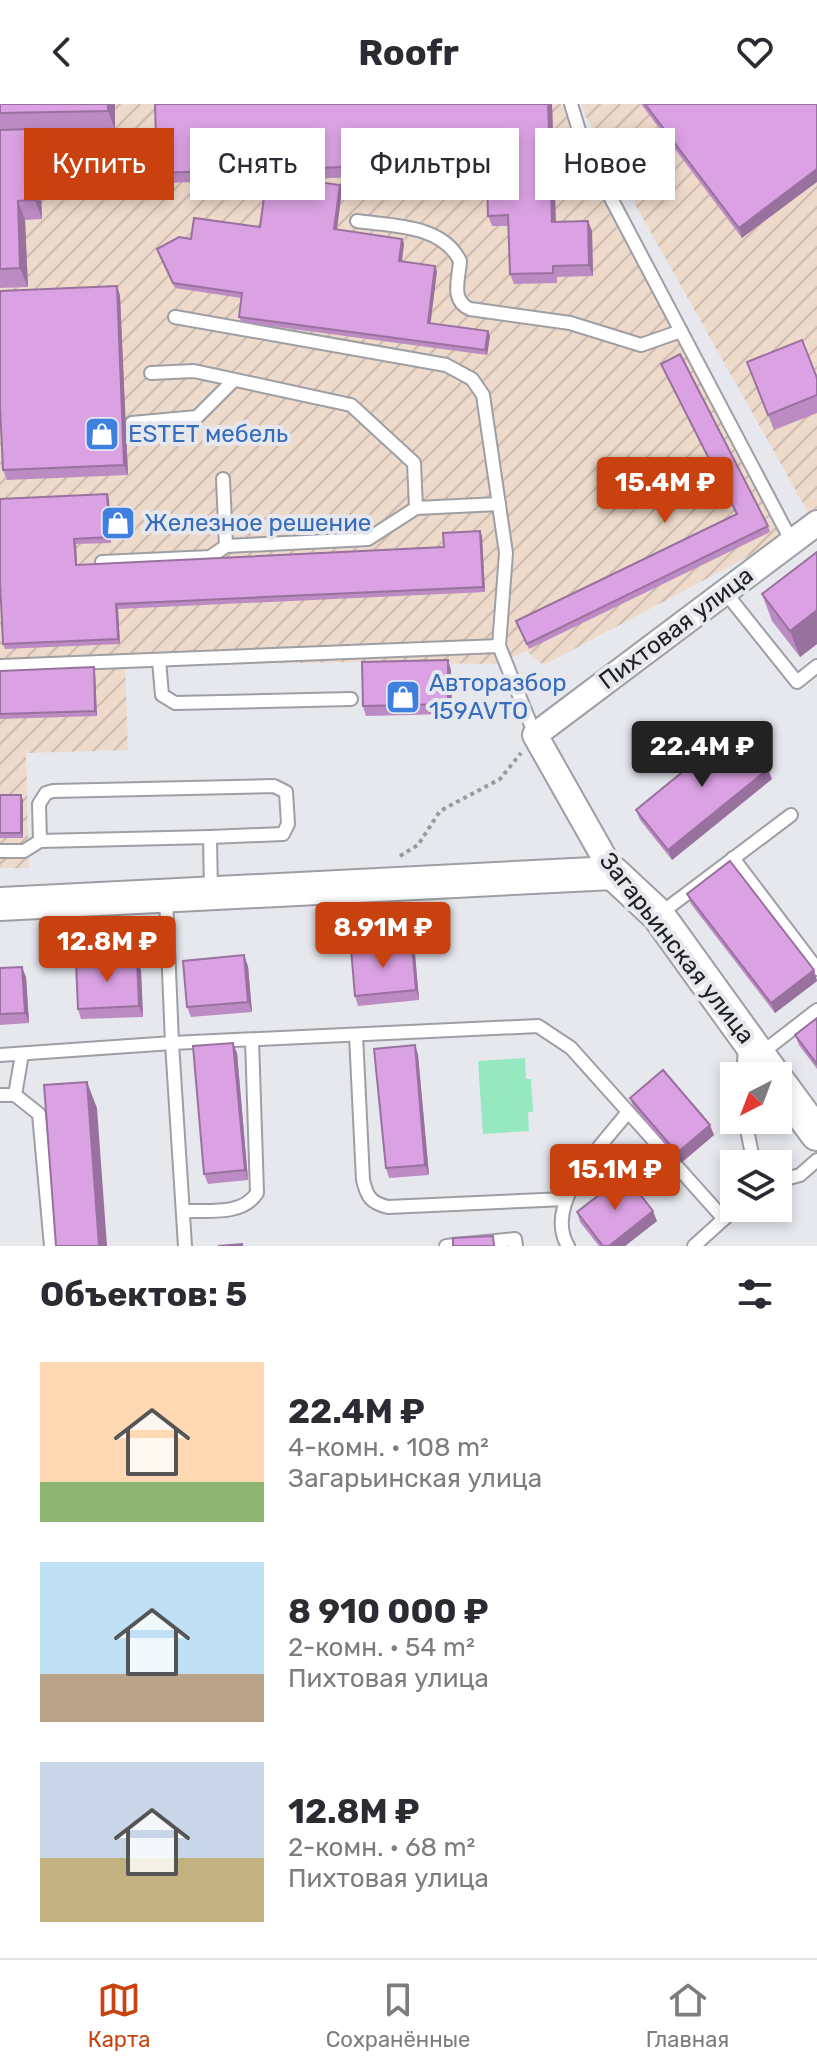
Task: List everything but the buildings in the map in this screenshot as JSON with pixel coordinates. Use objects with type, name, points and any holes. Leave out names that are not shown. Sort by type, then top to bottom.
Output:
[{"type":"main road","points":[[0,904],[613,873]]},
{"type":"main road","name":"Загарьинская улица","points":[[613,873],[658,915],[758,1062]]},
{"type":"main road","name":"Загарьинская улица","points":[[792,1104],[817,1134]]},
{"type":"street","name":"Пихтовая улица","points":[[535,735],[817,523]]},
{"type":"street","name":"Загарьинская улица","points":[[535,735],[613,873]]},
{"type":"lane","points":[[571,104],[584,147],[792,542]]},
{"type":"lane","points":[[357,221],[415,229],[438,238],[460,261],[456,292],[460,302],[470,309],[570,323],[641,345],[681,331]]},
{"type":"lane","points":[[175,317],[446,365],[472,379],[483,395],[506,553],[499,646],[535,735]]},
{"type":"lane","points":[[151,373],[194,371],[351,405],[414,463],[416,508]]},
{"type":"lane","points":[[132,423],[197,417],[234,380]]},
{"type":"lane","points":[[223,479],[226,546]]},
{"type":"lane","points":[[102,562],[210,557],[226,546],[368,539],[416,508],[499,504]]},
{"type":"lane","points":[[725,592],[797,682],[817,666]]},
{"type":"lane","points":[[0,666],[499,646]]},
{"type":"lane","points":[[159,660],[162,695],[175,703],[351,699]]},
{"type":"lane","points":[[0,851],[24,851],[40,841],[283,834],[288,824],[286,792],[274,786],[53,791],[46,793],[39,804],[40,841]]},
{"type":"lane","points":[[658,915],[791,815]]},
{"type":"lane","points":[[210,837],[211,893]]},
{"type":"lane","points":[[733,858],[817,969]]},
{"type":"lane","points":[[166,895],[185,1246]]},
{"type":"lane","points":[[763,1062],[817,1010]]},
{"type":"lane","points":[[0,1055],[172,1043],[538,1026],[571,1048],[720,1215]]},
{"type":"lane","points":[[356,1035],[363,1180],[367,1196],[376,1204],[388,1207],[566,1199]]},
{"type":"lane","points":[[183,1211],[238,1209],[251,1202],[257,1193],[252,1040]]},
{"type":"lane","points":[[15,1095],[22,1054]]},
{"type":"lane","points":[[0,1095],[15,1095],[39,1114],[51,1246]]},
{"type":"lane","points":[[568,1246],[563,1237],[566,1199],[577,1177],[628,1112]]},
{"type":"lane","points":[[792,1177],[800,1175],[817,1160]]},
{"type":"lane","points":[[694,1246],[721,1222]]},
{"type":"lane","points":[[446,1246],[515,1239],[516,1246]]},
{"type":"path","points":[[392,861],[418,845],[440,811],[500,779],[535,735]]},
{"type":"shaded area","points":[[0,104],[561,104],[573,128],[535,128],[535,200],[609,200],[686,355],[697,354],[788,527],[776,542],[544,665],[526,651],[499,664],[360,662],[125,666],[128,750],[26,753],[29,868],[0,868]]},
{"type":"shaded area","points":[[582,104],[817,104],[817,508],[809,514],[633,200],[675,200],[675,128],[592,128]]},
{"type":"green space","points":[[525,1058],[526,1079],[531,1079],[533,1112],[528,1112],[529,1131],[483,1134],[478,1061]]},
{"type":"place","name":"ESTET мебель","points":[[102,434]]},
{"type":"place","name":"Железное решение","points":[[118,523]]},
{"type":"place","name":"Авторазбор 159AVTO","points":[[403,697]]}]
